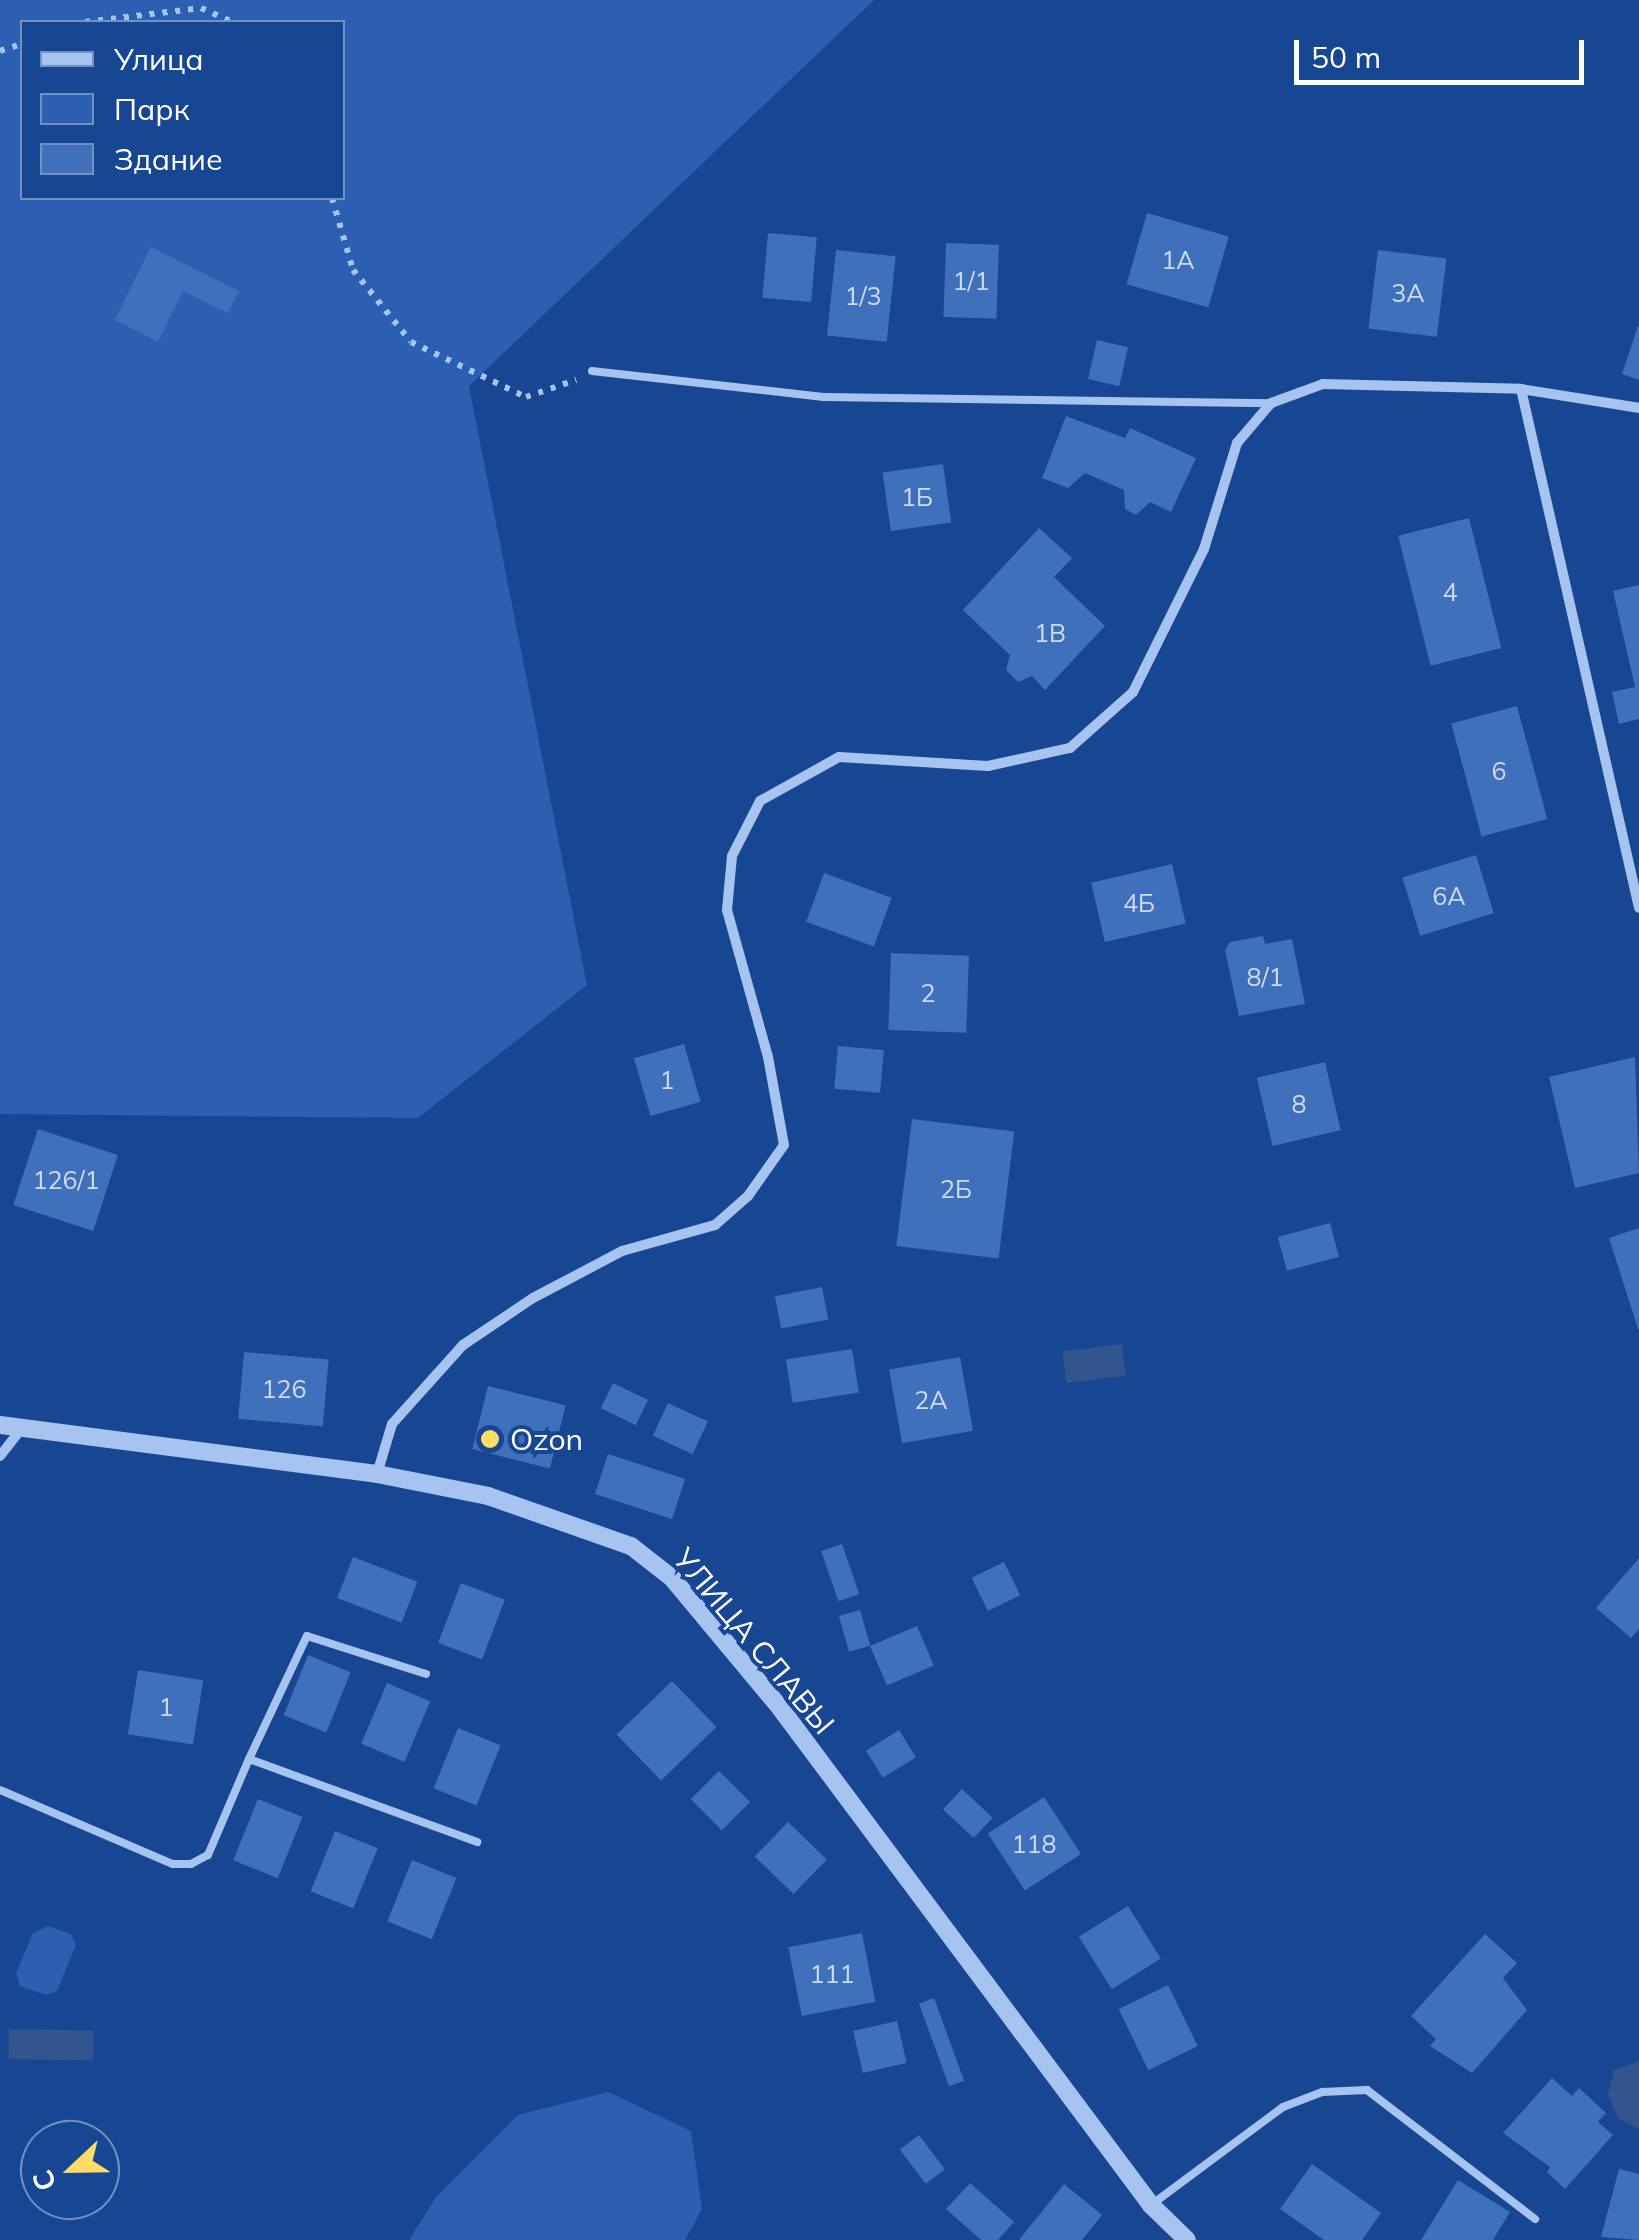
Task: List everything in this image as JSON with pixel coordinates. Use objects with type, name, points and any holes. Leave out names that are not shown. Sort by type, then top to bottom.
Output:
[{"type":"street","points":[[377,1474],[392,1424],[463,1345],[622,1252],[715,1225],[748,1196],[784,1145],[768,1057],[727,910],[732,856],[760,801],[839,757],[988,766],[1070,748],[1133,692],[1204,549],[1237,444],[1271,402],[1323,384],[1521,389],[1639,408]]},
{"type":"street","points":[[1521,389],[1639,908]]},
{"type":"street","name":"УЛИЦА СЛАВЫ","points":[[0,1425],[9,1434],[377,1474],[488,1496],[631,1546],[672,1578],[792,1724],[1151,2205],[1187,2240]]},
{"type":"street","points":[[0,1456],[9,1434]]},
{"type":"lane","points":[[592,371],[824,398],[1271,402]]},
{"type":"lane","points":[[0,1790],[173,1864],[191,1864],[208,1854],[308,1636],[426,1674]]},
{"type":"lane","points":[[249,1759],[477,1842]]},
{"type":"lane","points":[[1151,2205],[1283,2107],[1322,2092],[1367,2090],[1535,2219]]},
{"type":"path","points":[[101,20],[201,8],[228,20]]},
{"type":"path","points":[[333,200],[353,270],[412,342],[526,397],[592,371]]},
{"type":"green space","points":[[0,0],[874,0],[469,386],[587,985],[418,1118],[0,1114]]},
{"type":"green space","points":[[48,1926],[71,1934],[76,1945],[57,1991],[46,1995],[20,1986],[16,1973],[33,1933]]},
{"type":"green space","points":[[608,2092],[691,2131],[702,2209],[685,2240],[409,2240],[436,2197],[518,2115]]},
{"type":"shaded area","points":[[1122,1344],[1126,1376],[1066,1383],[1062,1351]]},
{"type":"shaded area","points":[[9,2029],[94,2030],[93,2060],[8,2059]]},
{"type":"shaded area","points":[[1639,2061],[1639,2129],[1619,2119],[1608,2095],[1614,2070]]},
{"type":"building","points":[[1147,213],[1229,236],[1208,308],[1127,284]]},
{"type":"building","points":[[768,233],[817,237],[811,302],[762,298]]},
{"type":"building","points":[[946,243],[999,245],[996,319],[943,317]]},
{"type":"building","points":[[151,247],[239,291],[228,313],[183,291],[158,342],[115,320]]},
{"type":"building","points":[[836,250],[896,256],[887,342],[827,336]]},
{"type":"building","points":[[1378,250],[1446,258],[1437,337],[1368,328]]},
{"type":"building","points":[[1639,327],[1639,380],[1622,374]]},
{"type":"building","points":[[1097,340],[1128,347],[1119,386],[1088,379]]},
{"type":"building","points":[[1066,416],[1125,438],[1130,428],[1196,458],[1171,512],[1150,502],[1136,515],[1125,509],[1124,490],[1085,473],[1068,488],[1042,478]]},
{"type":"building","points":[[943,464],[951,522],[891,531],[883,472]]},
{"type":"building","points":[[1469,518],[1501,648],[1431,666],[1398,536]]},
{"type":"building","points":[[1039,528],[1072,558],[1054,577],[1105,626],[1045,690],[1032,676],[1018,682],[1006,670],[1010,655],[963,610]]},
{"type":"building","points":[[1639,585],[1639,719],[1619,724],[1612,692],[1635,687],[1613,591]]},
{"type":"building","points":[[1517,706],[1547,819],[1482,837],[1451,724]]},
{"type":"building","points":[[1476,855],[1494,913],[1420,936],[1402,878]]},
{"type":"building","points":[[1172,864],[1186,923],[1105,942],[1091,883]]},
{"type":"building","points":[[824,873],[892,898],[874,946],[806,922]]},
{"type":"building","points":[[1263,936],[1265,944],[1292,939],[1305,1004],[1239,1016],[1225,950],[1230,942]]},
{"type":"building","points":[[891,953],[969,956],[966,1033],[888,1030]]},
{"type":"building","points":[[684,1044],[701,1102],[651,1116],[634,1058]]},
{"type":"building","points":[[838,1046],[884,1050],[880,1093],[834,1089]]},
{"type":"building","points":[[1635,1057],[1639,1173],[1575,1188],[1549,1077]]},
{"type":"building","points":[[1325,1062],[1341,1130],[1273,1146],[1257,1078]]},
{"type":"building","points":[[912,1119],[1014,1132],[999,1259],[896,1246]]},
{"type":"building","points":[[38,1129],[118,1155],[93,1231],[13,1205]]},
{"type":"building","points":[[1330,1223],[1339,1257],[1287,1271],[1278,1237]]},
{"type":"building","points":[[1639,1228],[1639,1329],[1638,1329],[1609,1238]]},
{"type":"building","points":[[822,1287],[828,1319],[781,1329],[775,1296]]},
{"type":"building","points":[[852,1349],[859,1392],[793,1403],[786,1359]]},
{"type":"building","points":[[244,1352],[329,1359],[323,1426],[238,1419]]},
{"type":"building","points":[[960,1357],[973,1431],[902,1443],[889,1370]]},
{"type":"building","points":[[613,1383],[648,1400],[636,1425],[601,1408]]},
{"type":"building","points":[[488,1386],[566,1405],[550,1468],[472,1449]]},
{"type":"building","points":[[668,1403],[708,1422],[693,1454],[653,1436]]},
{"type":"building","points":[[608,1454],[685,1479],[672,1519],[595,1494]]},
{"type":"building","points":[[842,1544],[859,1594],[838,1601],[821,1551]]},
{"type":"building","points":[[353,1557],[417,1582],[402,1623],[337,1598]]},
{"type":"building","points":[[1639,1558],[1639,1629],[1631,1638],[1596,1608]]},
{"type":"building","points":[[1004,1562],[1020,1595],[988,1611],[972,1578]]},
{"type":"building","points":[[461,1583],[505,1600],[482,1660],[438,1643]]},
{"type":"building","points":[[860,1610],[870,1646],[849,1652],[839,1616]]},
{"type":"building","points":[[917,1626],[934,1666],[887,1686],[870,1646]]},
{"type":"building","points":[[308,1655],[351,1672],[326,1732],[284,1715]]},
{"type":"building","points":[[138,1670],[203,1680],[193,1745],[128,1734]]},
{"type":"building","points":[[672,1681],[716,1727],[661,1781],[617,1734]]},
{"type":"building","points":[[387,1683],[430,1701],[404,1762],[361,1744]]},
{"type":"building","points":[[458,1728],[501,1745],[476,1805],[434,1788]]},
{"type":"building","points":[[899,1730],[916,1757],[883,1778],[866,1751]]},
{"type":"building","points":[[719,1771],[750,1802],[722,1830],[691,1799]]},
{"type":"building","points":[[962,1789],[993,1818],[974,1838],[943,1809]]},
{"type":"building","points":[[1044,1797],[1081,1854],[1025,1891],[988,1833]]},
{"type":"building","points":[[258,1799],[303,1817],[278,1878],[233,1860]]},
{"type":"building","points":[[788,1822],[827,1860],[794,1894],[755,1857]]},
{"type":"building","points":[[335,1831],[378,1848],[353,1908],[311,1891]]},
{"type":"building","points":[[412,1860],[457,1878],[432,1939],[387,1921]]},
{"type":"building","points":[[1128,1906],[1161,1959],[1112,1989],[1079,1937]]},
{"type":"building","points":[[862,1933],[875,2002],[802,2016],[788,1947]]},
{"type":"building","points":[[1485,1934],[1517,1963],[1503,1978],[1527,2010],[1472,2073],[1430,2046],[1436,2039],[1411,2016]]},
{"type":"building","points":[[1168,1985],[1198,2046],[1148,2070],[1119,2009]]},
{"type":"building","points":[[934,1998],[964,2081],[949,2086],[919,2003]]},
{"type":"building","points":[[897,2021],[907,2063],[863,2073],[853,2031]]},
{"type":"building","points":[[1552,2078],[1572,2096],[1579,2088],[1606,2113],[1598,2122],[1613,2135],[1565,2189],[1547,2172],[1550,2167],[1503,2133]]},
{"type":"building","points":[[919,2135],[945,2169],[926,2184],[900,2149]]},
{"type":"building","points":[[1312,2164],[1381,2213],[1362,2240],[1324,2240],[1280,2209]]},
{"type":"building","points":[[1619,2169],[1639,2174],[1639,2240],[1601,2237]]},
{"type":"building","points":[[1458,2180],[1510,2212],[1493,2240],[1421,2240]]},
{"type":"building","points":[[970,2183],[1014,2222],[998,2240],[981,2240],[946,2209]]},
{"type":"building","points":[[1064,2184],[1102,2215],[1082,2240],[1019,2240]]},
{"type":"place","name":"Ozon","points":[[490,1439]]}]
